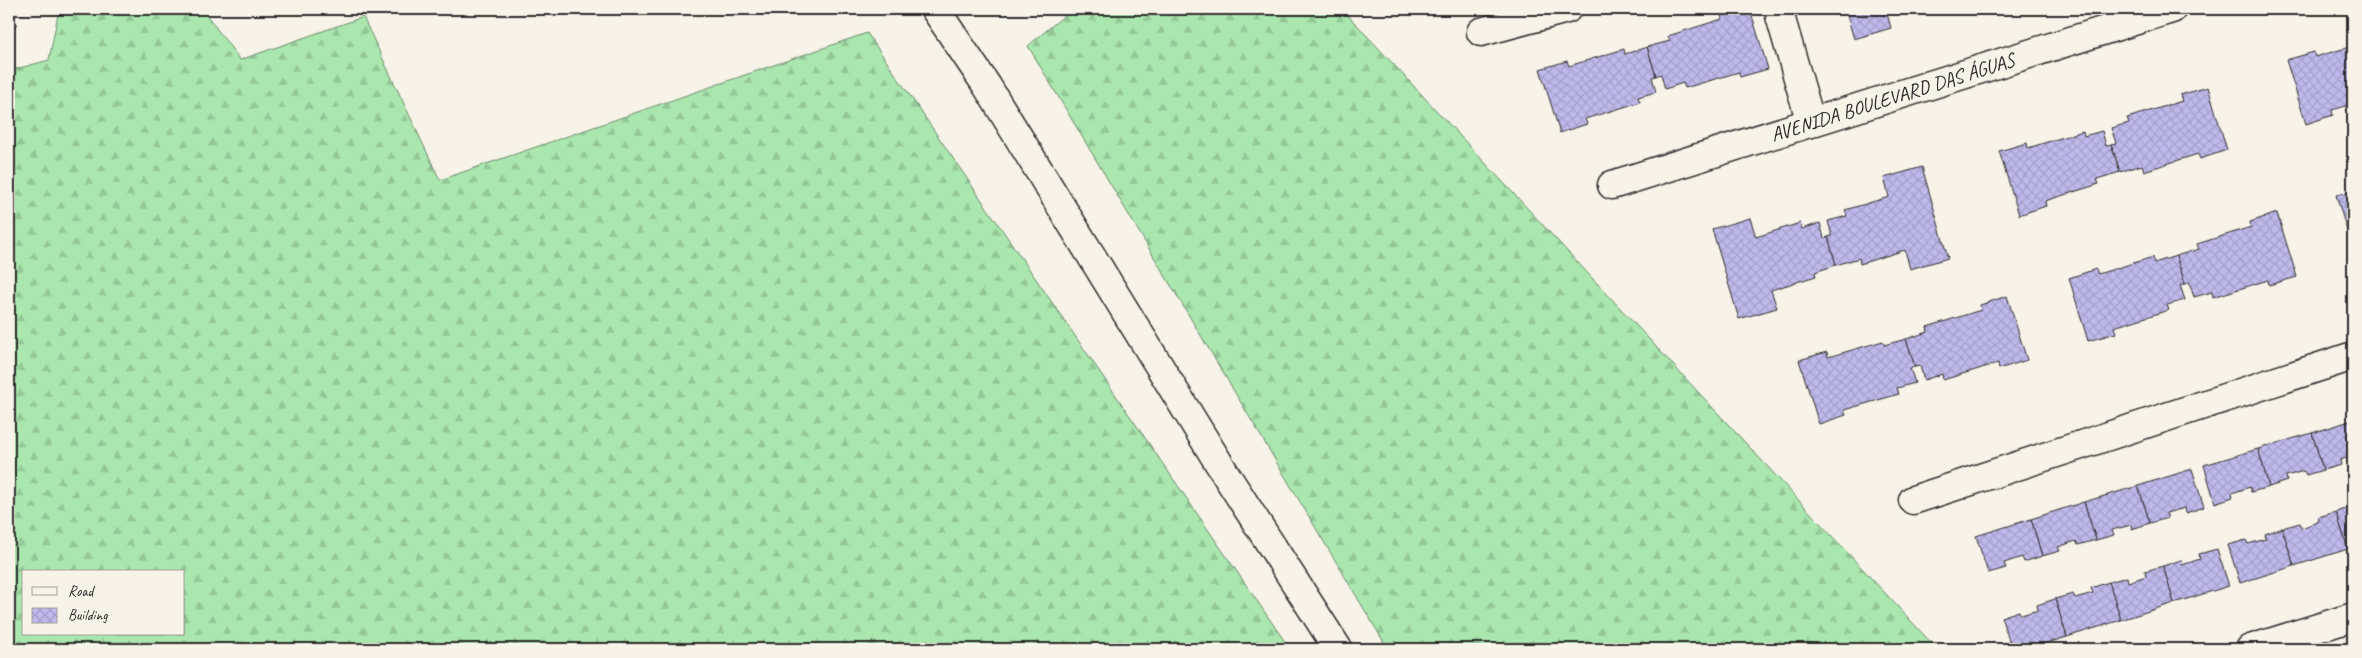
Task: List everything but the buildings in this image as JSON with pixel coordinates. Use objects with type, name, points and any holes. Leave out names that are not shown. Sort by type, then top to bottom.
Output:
[{"type":"street","points":[[935,9],[987,86],[1228,478],[1338,649]]},
{"type":"street","points":[[1481,32],[1567,9]]},
{"type":"street","points":[[1778,9],[1812,124]]},
{"type":"street","name":"AVENIDA BOULEVARD DAS ÁGUAS","points":[[1612,185],[1812,124],[2172,9]]},
{"type":"street","points":[[1913,500],[2353,356]]},
{"type":"street","points":[[2250,649],[2353,617]]},
{"type":"green space","points":[[59,9],[202,9],[240,60],[363,17],[440,180],[867,33],[1290,649],[9,649],[9,71],[49,60]]},
{"type":"green space","points":[[1072,9],[1342,9],[1937,649],[1388,649],[1028,46]]}]
